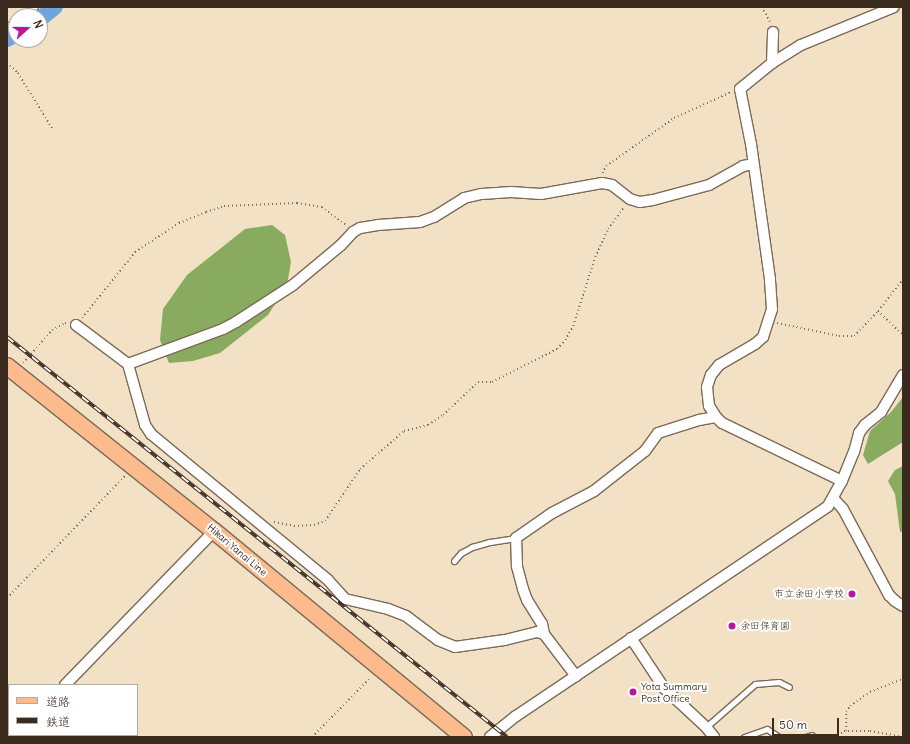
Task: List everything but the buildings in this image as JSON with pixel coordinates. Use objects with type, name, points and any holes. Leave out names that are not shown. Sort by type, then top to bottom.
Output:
[{"type":"main road","name":"Hikari Yanai Line","points":[[11,369],[214,531],[464,737]]},
{"type":"street","points":[[842,482],[728,426],[716,417],[709,406],[707,387],[711,375],[718,365],[763,337],[772,309],[770,279],[752,164],[747,120],[740,90],[772,63],[802,45],[894,7]]},
{"type":"street","points":[[772,63],[773,32]]},
{"type":"street","points":[[128,364],[222,329],[236,322],[293,285],[341,245],[353,232],[378,225],[420,222],[434,217],[464,198],[482,194],[511,192],[541,194],[602,183],[612,185],[630,199],[640,202],[653,200],[709,185],[743,166],[752,164]]},
{"type":"street","points":[[76,325],[128,364],[145,425],[151,434],[328,580],[345,599],[388,609],[406,616],[438,640],[455,647],[505,640],[537,632],[544,634]]},
{"type":"street","points":[[490,737],[516,716],[828,506],[842,482],[854,452],[859,433],[865,425],[881,412],[903,375]]},
{"type":"street","points":[[576,676],[544,634],[542,624],[527,600],[517,566],[516,538],[552,513],[594,490],[645,451],[658,434],[699,420],[716,417]]},
{"type":"street","points":[[834,498],[843,509],[889,595],[903,606]]},
{"type":"street","points":[[66,684],[214,531]]},
{"type":"street","points":[[631,638],[664,688],[706,727],[714,737]]},
{"type":"lane","points":[[454,561],[461,553],[472,547],[497,540],[516,538]]},
{"type":"lane","points":[[706,727],[755,684],[779,682],[789,687]]},
{"type":"lane","points":[[744,737],[767,729],[779,737]]},
{"type":"lane","points":[[806,737],[812,735]]},
{"type":"path","points":[[762,7],[768,16],[773,32]]},
{"type":"path","points":[[7,63],[18,73],[54,131]]},
{"type":"path","points":[[602,183],[602,172],[606,166],[656,129],[674,118],[724,94],[740,90]]},
{"type":"path","points":[[274,522],[294,526],[314,525],[325,522],[360,469],[404,431],[428,425],[443,415],[478,382],[492,382],[557,349],[565,340],[573,326],[595,257],[608,229],[630,199]]},
{"type":"path","points":[[11,369],[32,351],[52,330],[65,323],[76,325],[136,252],[179,223],[206,212],[224,206],[298,203],[322,208],[353,232]]},
{"type":"path","points":[[769,320],[849,337],[854,336],[878,311],[903,279]]},
{"type":"path","points":[[878,311],[903,335]]},
{"type":"path","points":[[7,598],[134,467]]},
{"type":"path","points":[[312,737],[379,668]]},
{"type":"path","points":[[846,731],[846,712],[850,706],[870,692],[903,679]]},
{"type":"path","points":[[834,737],[846,731],[870,731],[903,737]]},
{"type":"green space","points":[[272,225],[285,235],[291,262],[287,285],[268,315],[220,353],[193,361],[169,363],[160,340],[163,309],[187,275],[245,229]]},
{"type":"green space","points":[[903,397],[903,442],[868,464],[863,455],[870,431],[891,412]]},
{"type":"green space","points":[[903,466],[903,531],[900,532],[895,494],[888,481],[895,470]]},
{"type":"waterway","points":[[48,13],[55,7]]},
{"type":"railway","points":[[7,337],[507,737]]},
{"type":"place","name":"市立余田小学校","points":[[852,594]]},
{"type":"place","name":"余田保育園","points":[[732,626]]},
{"type":"place","name":"Yota Summary Post Office","points":[[633,692]]}]
